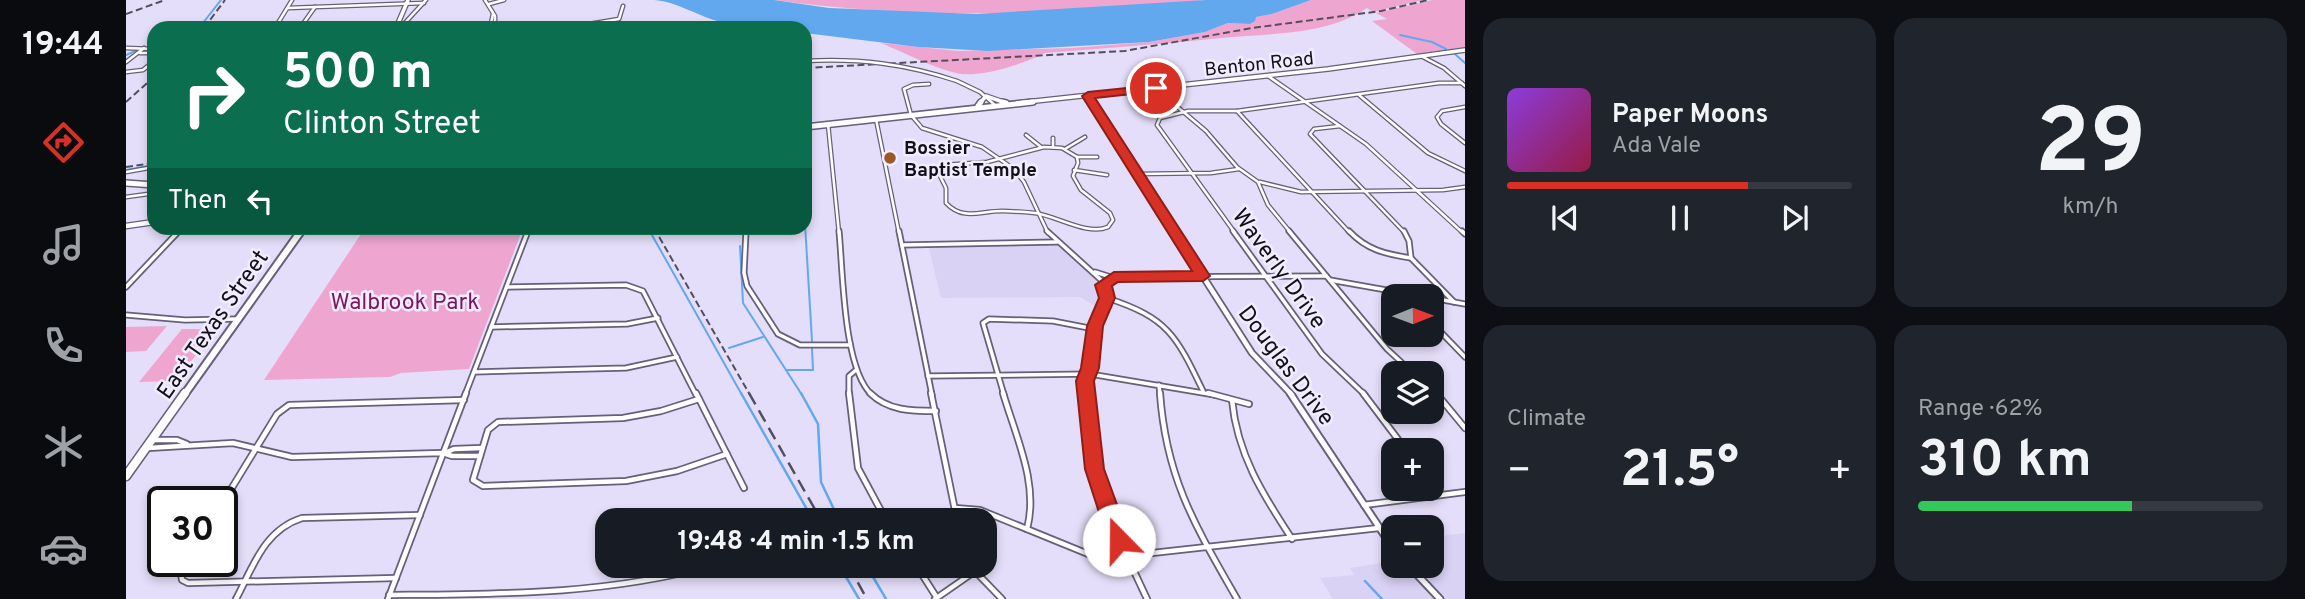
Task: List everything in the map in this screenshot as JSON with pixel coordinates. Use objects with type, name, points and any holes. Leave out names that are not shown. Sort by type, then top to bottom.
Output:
[{"type":"main road","points":[[400,21],[408,2]]},
{"type":"main road","name":"Benton Road","points":[[812,125],[1268,76],[1465,50]]},
{"type":"main road","points":[[973,108],[982,104],[986,96],[1015,104]]},
{"type":"main road","points":[[126,182],[147,184]]},
{"type":"main road","points":[[126,226],[147,223]]},
{"type":"main road","name":"East Texas Street","points":[[126,475],[298,235]]},
{"type":"street","points":[[280,21],[292,0]]},
{"type":"street","points":[[353,5],[357,0]]},
{"type":"street","points":[[485,0],[489,4],[494,21]]},
{"type":"street","points":[[489,4],[504,0]]},
{"type":"street","points":[[288,8],[425,1]]},
{"type":"street","points":[[406,21],[425,1]]},
{"type":"street","points":[[607,21],[619,19],[623,6]]},
{"type":"street","points":[[305,21],[315,7]]},
{"type":"street","points":[[492,21],[493,14]]},
{"type":"street","points":[[126,48],[147,49]]},
{"type":"street","points":[[126,62],[144,48]]},
{"type":"street","points":[[138,53],[147,52]]},
{"type":"street","points":[[1421,56],[1444,68],[1464,85]]},
{"type":"street","points":[[812,60],[850,57],[883,60],[957,81],[986,96],[996,106]]},
{"type":"street","points":[[126,72],[141,71],[147,66]]},
{"type":"street","points":[[1268,76],[1370,147],[1465,234]]},
{"type":"street","points":[[1184,112],[1214,108],[1237,111],[1359,96],[1436,83],[1464,85]]},
{"type":"street","points":[[929,84],[904,88],[911,115],[924,129],[971,143],[1002,159],[1021,178],[1038,215],[1057,242],[1093,271],[1103,285],[1107,298],[1094,329],[1087,374],[1089,438],[1096,478],[1147,599]]},
{"type":"street","points":[[1156,88],[1209,134],[1239,169],[1258,182],[1295,191],[1312,192],[1464,188]]},
{"type":"street","name":"Douglas Drive","points":[[1088,96],[1259,362],[1292,395],[1380,528]]},
{"type":"street","points":[[1359,96],[1428,153],[1465,171]]},
{"type":"street","points":[[1465,107],[1442,111],[1437,117],[1465,143]]},
{"type":"street","points":[[1237,111],[1364,246],[1381,253],[1411,258],[1454,302]]},
{"type":"street","name":"Waverly Drive","points":[[1184,112],[1163,116],[1157,125],[1189,173],[1325,358],[1360,389],[1397,438]]},
{"type":"street","points":[[876,119],[955,508]]},
{"type":"street","points":[[828,124],[850,345],[856,370],[870,394],[884,406],[905,411],[936,411]]},
{"type":"street","points":[[1340,126],[1314,129],[1310,134],[1404,229],[1411,258]]},
{"type":"street","points":[[1026,135],[1042,148]]},
{"type":"street","points":[[1065,149],[1085,137]]},
{"type":"street","points":[[1053,138],[1053,146]]},
{"type":"street","points":[[1077,157],[1078,163],[1073,176],[1078,188],[1110,212],[1113,220],[1111,225],[1104,229],[1087,229],[1057,216],[1000,211],[968,216],[953,211],[946,203],[946,188],[938,174],[941,166],[953,163],[1002,159],[1053,146],[1065,149],[1077,157],[1097,157]]},
{"type":"street","points":[[126,172],[147,168]]},
{"type":"street","points":[[1137,174],[1239,169]]},
{"type":"street","points":[[1074,170],[1107,175]]},
{"type":"street","points":[[1258,182],[1266,202],[1387,349],[1400,361]]},
{"type":"street","points":[[126,196],[130,191]]},
{"type":"street","points":[[126,196],[147,194]]},
{"type":"street","points":[[126,287],[175,235]]},
{"type":"street","points":[[526,235],[388,597],[622,586],[657,578]]},
{"type":"street","points":[[746,235],[746,282],[751,295],[778,334],[800,345],[850,345]]},
{"type":"street","points":[[902,245],[1057,242]]},
{"type":"street","points":[[1093,271],[1114,277],[1264,275],[1328,278],[1381,289]]},
{"type":"street","points":[[1103,285],[1114,277]]},
{"type":"street","points":[[507,287],[630,285],[645,293],[744,488]]},
{"type":"street","points":[[1107,298],[1140,309],[1169,328],[1179,341],[1203,392]]},
{"type":"street","points":[[1444,300],[1465,304]]},
{"type":"street","points":[[126,315],[185,320],[236,319]]},
{"type":"street","points":[[491,327],[627,324],[658,318]]},
{"type":"street","points":[[1027,530],[1032,510],[1031,489],[983,327],[986,320],[1053,321],[1094,329]]},
{"type":"street","points":[[1444,335],[1465,357]]},
{"type":"street","points":[[474,372],[633,368],[677,356]]},
{"type":"street","points":[[856,370],[849,376],[848,383],[858,468],[880,508]]},
{"type":"street","points":[[928,376],[1087,374],[1203,392],[1249,404]]},
{"type":"street","points":[[1158,385],[1170,462],[1186,504],[1237,599]]},
{"type":"street","points":[[699,399],[673,408],[630,417],[501,421],[490,428],[473,480],[483,486],[626,481],[677,471],[727,454]]},
{"type":"street","points":[[233,486],[277,414],[286,406],[298,403],[464,400]]},
{"type":"street","points":[[1232,400],[1235,432],[1246,463],[1292,539]]},
{"type":"street","points":[[1444,403],[1465,428]]},
{"type":"street","points":[[152,440],[177,440],[187,444]]},
{"type":"street","points":[[145,449],[187,444],[239,443],[292,457],[443,453],[452,456],[481,452]]},
{"type":"street","points":[[1444,494],[1465,492]]},
{"type":"street","points":[[1364,505],[1394,501]]},
{"type":"street","points":[[236,599],[271,535],[289,521],[302,518],[420,515]]},
{"type":"street","points":[[997,517],[1093,556],[1127,556],[1380,528]]},
{"type":"street","points":[[181,577],[188,583],[396,578]]},
{"type":"street","points":[[924,578],[936,598],[965,578]]},
{"type":"street","points":[[980,578],[1002,599]]},
{"type":"street","points":[[1420,578],[1440,599]]},
{"type":"street","points":[[538,599],[540,591]]},
{"type":"shaded area","points":[[1057,242],[1101,280],[1107,295],[1103,311],[1080,297],[941,298],[928,245]]},
{"type":"shaded area","points":[[1465,533],[1465,599],[1445,599],[1424,578],[1444,578],[1444,536]]},
{"type":"shaded area","points":[[1381,563],[1381,578],[1418,578],[1438,599],[1333,599],[1320,578],[1354,575],[1350,568]]},
{"type":"green space","points":[[774,0],[1206,0],[1044,12],[936,13],[882,11]]},
{"type":"green space","points":[[1311,0],[1423,0],[1373,12],[1367,8],[1334,24],[1297,32],[1045,53],[1014,65],[976,74],[956,73],[928,64],[881,43],[958,51],[1071,48],[1149,42],[1205,32],[1228,23],[1250,24],[1256,17]]},
{"type":"green space","points":[[1432,0],[1465,0],[1465,47],[1417,54],[1372,21],[1387,19],[1376,13]]},
{"type":"green space","name":"Walbrook Park","points":[[360,235],[520,235],[469,369],[401,373],[390,377],[264,380]]},
{"type":"green space","points":[[167,326],[146,351],[126,352],[126,327]]},
{"type":"green space","points":[[182,329],[216,329],[176,381],[139,382]]},
{"type":"water","points":[[654,0],[774,0],[829,8],[977,14],[1206,0],[1311,0],[1256,17],[1250,24],[1228,23],[1205,32],[1149,42],[988,51],[918,47],[812,34],[812,21],[719,21]]},
{"type":"waterway","points":[[204,21],[221,0]]},
{"type":"waterway","points":[[1400,35],[1432,42],[1446,49]]},
{"type":"waterway","points":[[126,55],[137,50]]},
{"type":"waterway","points":[[1455,54],[1465,63]]},
{"type":"waterway","points":[[126,170],[147,166]]},
{"type":"waterway","points":[[652,235],[742,395]]},
{"type":"waterway","points":[[806,235],[812,341]]},
{"type":"waterway","points":[[740,246],[743,303],[802,395]]},
{"type":"waterway","points":[[729,348],[763,337]]},
{"type":"waterway","points":[[787,370],[813,370],[812,348]]},
{"type":"waterway","points":[[741,393],[806,508]]},
{"type":"waterway","points":[[801,393],[818,424],[821,482],[833,508]]},
{"type":"waterway","points":[[847,578],[859,599]]},
{"type":"waterway","points":[[874,578],[886,599]]},
{"type":"waterway","points":[[1365,581],[1382,599]]},
{"type":"railway","points":[[126,14],[165,0]]},
{"type":"railway","points":[[209,21],[225,0]]},
{"type":"railway","points":[[812,68],[1125,51],[1252,28],[1381,11],[1428,0]]},
{"type":"railway","points":[[126,102],[147,83]]},
{"type":"railway","points":[[126,167],[147,164]]},
{"type":"railway","points":[[658,235],[750,395]]},
{"type":"railway","points":[[749,393],[814,508]]},
{"type":"railway","points":[[855,578],[867,599]]},
{"type":"place","name":"Bossier Baptist Temple","points":[[890,158]]},
{"type":"route","points":[[1119,540],[1094,469],[1085,381],[1090,368],[1095,326],[1107,298],[1103,285],[1114,277],[1203,276],[1088,96],[1156,88]]}]
